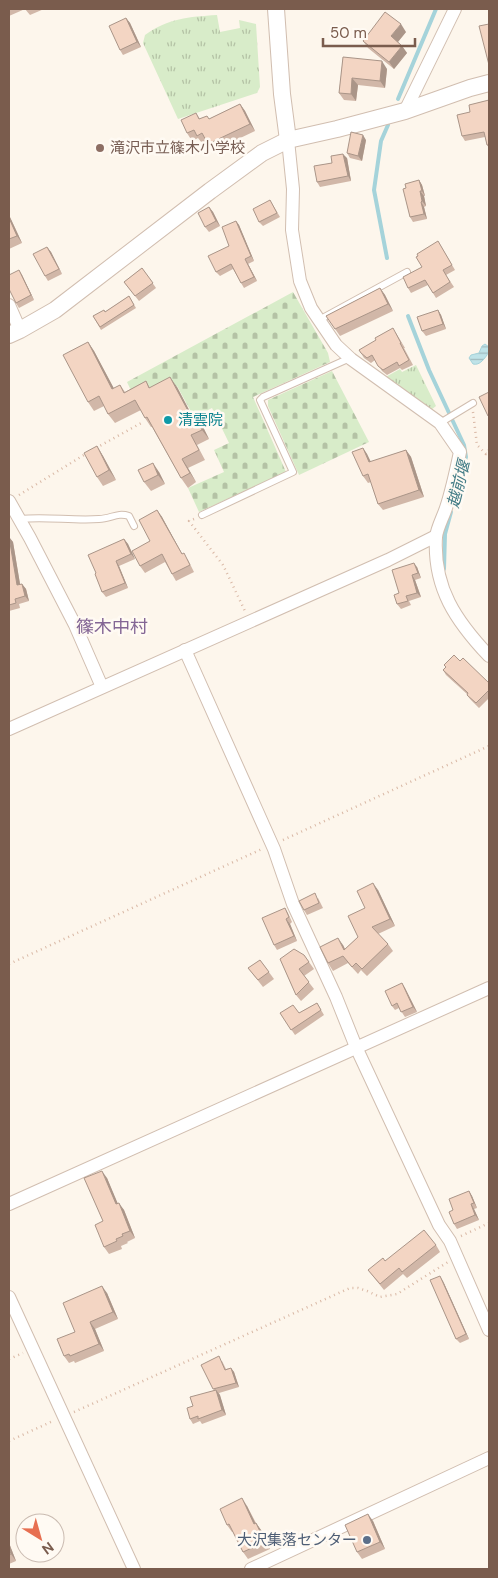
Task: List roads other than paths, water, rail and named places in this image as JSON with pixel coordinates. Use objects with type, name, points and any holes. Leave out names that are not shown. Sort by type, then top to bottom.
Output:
[{"type":"street","points":[[276,9],[282,94],[293,189],[292,230],[300,281],[311,308],[336,345],[350,358],[443,421],[460,452],[447,506],[436,536],[438,571],[446,598],[457,618],[489,656]]},
{"type":"street","points":[[404,111],[455,9]]},
{"type":"street","points":[[9,305],[14,333],[55,310],[262,153],[288,140],[404,111],[489,83]]},
{"type":"street","points":[[13,498],[19,519],[75,625],[102,687]]},
{"type":"street","points":[[9,729],[388,560],[436,536]]},
{"type":"street","points":[[185,650],[272,845],[294,904],[336,997],[356,1047],[439,1226],[450,1241],[489,1330]]},
{"type":"street","points":[[9,1204],[489,988]]},
{"type":"street","points":[[9,1297],[134,1569]]},
{"type":"street","points":[[251,1569],[489,1458]]},
{"type":"lane","points":[[318,320],[407,272]]},
{"type":"lane","points":[[202,515],[293,472],[260,400],[350,358]]},
{"type":"lane","points":[[443,421],[473,403]]},
{"type":"lane","points":[[19,519],[100,519],[122,514],[129,516],[134,526]]},
{"type":"water","points":[[485,344],[489,347],[489,352],[480,363],[473,364],[469,358],[471,355],[479,353]]},
{"type":"waterway","name":"越前堰","points":[[398,99],[436,9]]},
{"type":"waterway","points":[[387,258],[374,190],[381,141],[388,125]]},
{"type":"waterway","name":"越前堰","points":[[408,316],[429,370],[464,445],[466,457],[463,467]]},
{"type":"waterway","name":"越前堰","points":[[444,569],[445,534],[451,512]]},
{"type":"place","name":"滝沢市立篠木小学校","points":[[100,148]]},
{"type":"place","name":"清雲院","points":[[168,420]]},
{"type":"place","name":"大沢集落センター","points":[[367,1540]]},
{"type":"district","name":"篠木中村","points":[[112,627]]}]
